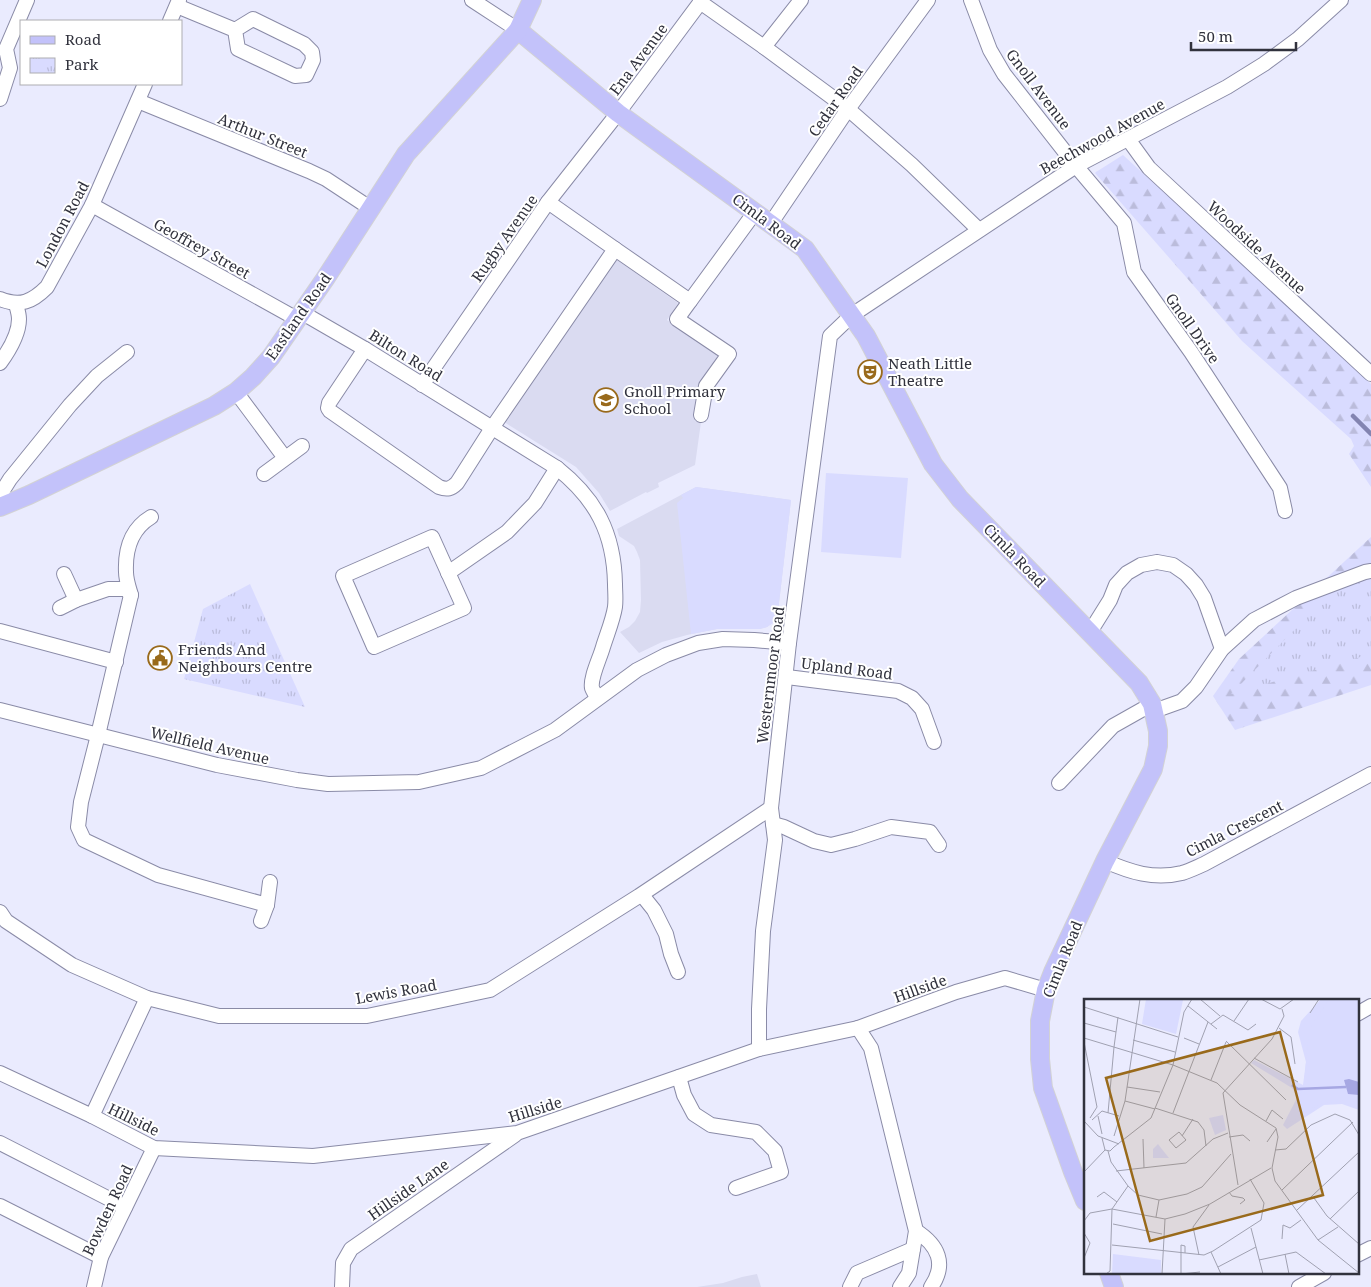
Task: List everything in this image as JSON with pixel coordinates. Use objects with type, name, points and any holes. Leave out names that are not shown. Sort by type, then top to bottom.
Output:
[{"type":"main road","name":"Eastland Road","points":[[0,507],[29,495],[214,406],[236,392],[253,377],[271,357],[325,279],[406,154],[518,30],[532,0]]},
{"type":"main road","name":"Cimla Road","points":[[518,30],[618,113],[805,249],[866,336],[933,464],[960,499],[1139,683],[1153,708],[1158,731],[1158,746],[1153,769],[1105,861],[1053,972],[1046,990],[1040,1021],[1040,1059],[1043,1088],[1079,1168],[1084,1196]]},
{"type":"main road","points":[[1109,1274],[1114,1287]]},
{"type":"street","points":[[0,98],[10,68],[3,48],[27,0]]},
{"type":"street","points":[[472,0],[518,30]]},
{"type":"street","points":[[764,47],[801,0]]},
{"type":"street","name":"Cedar Road","points":[[771,223],[848,109],[928,0]]},
{"type":"street","name":"Gnoll Avenue","points":[[971,0],[990,50],[1004,74],[1076,166]]},
{"type":"street","name":"Beechwood Avenue","points":[[852,315],[1076,166],[1227,88],[1298,39],[1341,0]]},
{"type":"street","points":[[701,1],[848,109],[912,165],[979,230]]},
{"type":"street","name":"Ena Avenue","points":[[618,113],[701,1]]},
{"type":"street","points":[[170,20],[178,3],[235,30]]},
{"type":"street","points":[[253,19],[304,44],[312,52],[313,60],[306,75],[295,76],[238,49],[235,30],[253,19]]},
{"type":"street","name":"London Road","points":[[16,304],[36,298],[47,287],[92,205],[144,85]]},
{"type":"street","name":"Arthur Street","points":[[138,101],[309,171],[326,179],[370,208]]},
{"type":"street","name":"Rugby Avenue","points":[[422,385],[548,202],[618,113]]},
{"type":"street","name":"Woodside Avenue","points":[[1128,139],[1149,168],[1371,374]]},
{"type":"street","name":"Gnoll Drive","points":[[1076,166],[1124,223],[1134,272],[1190,352],[1280,488],[1285,511]]},
{"type":"street","points":[[548,202],[690,301]]},
{"type":"street","name":"Geoffrey Street","points":[[92,205],[299,316]]},
{"type":"street","points":[[701,415],[706,386],[728,354],[677,319],[756,212]]},
{"type":"street","points":[[365,349],[329,403],[328,408],[349,425],[439,487],[452,488],[615,249]]},
{"type":"street","points":[[0,299],[16,304],[20,320],[11,349],[0,363]]},
{"type":"street","name":"Westernmoor Road","points":[[759,1049],[759,1010],[764,932],[775,840],[771,808],[789,643],[830,336],[852,315]]},
{"type":"street","name":"Bilton Road","points":[[299,316],[365,349],[492,428]]},
{"type":"street","points":[[0,495],[10,479],[70,405],[98,376],[127,352]]},
{"type":"street","points":[[236,392],[286,458]]},
{"type":"street","points":[[492,428],[557,468],[572,480],[589,499],[601,519],[611,545],[615,606],[593,677],[592,687],[597,698]]},
{"type":"street","points":[[264,474],[302,446]]},
{"type":"street","points":[[448,573],[507,532],[535,503],[557,468]]},
{"type":"street","points":[[151,517],[142,522],[132,536],[127,552],[126,572],[131,595],[81,802],[78,827],[84,840],[158,875],[267,905]]},
{"type":"street","points":[[432,537],[448,573],[464,608],[374,647],[343,576],[432,537]]},
{"type":"street","points":[[1090,632],[1110,600],[1116,585],[1127,573],[1141,565],[1157,562],[1173,565],[1186,574],[1196,586],[1204,598],[1222,649]]},
{"type":"street","points":[[1059,783],[1113,726],[1153,708],[1182,700],[1196,687],[1222,649],[1254,620],[1296,598],[1371,571]]},
{"type":"street","points":[[64,574],[76,600]]},
{"type":"street","points":[[60,608],[76,600],[108,589],[126,589],[131,595]]},
{"type":"street","points":[[0,631],[116,662]]},
{"type":"street","name":"Wellfield Avenue","points":[[0,710],[217,765],[297,780],[328,784],[420,782],[481,768],[554,730],[637,670],[666,654],[698,643],[723,639],[789,643]]},
{"type":"street","name":"Upland Road","points":[[786,677],[898,691],[912,698],[922,709],[934,742]]},
{"type":"street","name":"Cimla Crescent","points":[[1105,861],[1130,871],[1156,876],[1182,873],[1204,864],[1371,774]]},
{"type":"street","name":"Lewis Road","points":[[0,912],[6,921],[72,965],[147,998],[219,1016],[367,1016],[490,990],[642,894],[771,808]]},
{"type":"street","points":[[773,824],[814,841],[831,845],[855,839],[890,826],[930,832],[939,845]]},
{"type":"street","points":[[261,921],[267,905],[270,882]]},
{"type":"street","points":[[642,894],[654,910],[666,934],[678,972]]},
{"type":"street","name":"Hillside","points":[[0,1073],[92,1116],[154,1148],[313,1156],[517,1133],[759,1049],[858,1028],[956,992],[1005,978],[1046,990]]},
{"type":"street","points":[[92,1116],[147,998]]},
{"type":"street","points":[[1358,1013],[1371,1006]]},
{"type":"street","points":[[858,1028],[871,1048],[916,1231],[910,1272],[900,1287]]},
{"type":"street","points":[[679,1077],[684,1095],[694,1114],[711,1124],[756,1132],[775,1151],[781,1172],[736,1188]]},
{"type":"street","name":"Hillside Lane","points":[[342,1287],[343,1263],[351,1249],[517,1133]]},
{"type":"street","points":[[0,1143],[125,1207]]},
{"type":"street","name":"Bowden Road","points":[[94,1287],[101,1257],[154,1148]]},
{"type":"street","points":[[0,1206],[101,1257]]},
{"type":"street","points":[[916,1231],[927,1238],[934,1246],[939,1260],[937,1275],[931,1287]]},
{"type":"street","points":[[1358,1254],[1371,1248]]},
{"type":"street","points":[[850,1287],[856,1273],[913,1249]]},
{"type":"street","points":[[1299,1287],[1322,1274]]},
{"type":"shaded area","name":"Gnoll Primary School","points":[[612,259],[617,260],[678,303],[667,320],[718,355],[701,383],[693,416],[695,421],[701,422],[695,465],[658,483],[659,487],[610,511],[599,493],[576,467],[501,420]]},
{"type":"shaded area","points":[[696,487],[791,500],[777,620],[767,627],[760,629],[717,629],[687,635],[662,642],[639,653],[620,632],[635,621],[640,612],[640,560],[634,546],[619,536],[617,529]]},
{"type":"shaded area","points":[[757,1274],[761,1287],[697,1287],[723,1283]]},
{"type":"green space","points":[[1123,155],[1371,384],[1371,487],[1349,454],[1354,446],[1351,439],[1242,341],[1095,173]]},
{"type":"green space","points":[[826,473],[908,478],[901,558],[821,552]]},
{"type":"green space","points":[[696,487],[791,500],[777,620],[767,627],[760,629],[717,629],[691,634],[677,503],[683,498],[681,495]]},
{"type":"green space","points":[[1371,537],[1371,685],[1235,730],[1213,696],[1239,659]]},
{"type":"green space","points":[[1371,552],[1371,654],[1231,694]]},
{"type":"green space","points":[[250,584],[305,707],[184,679],[203,609]]},
{"type":"waterway","points":[[1353,416],[1371,434]]},
{"type":"place","name":"Neath Little Theatre","points":[[870,372]]},
{"type":"place","name":"Gnoll Primary School","points":[[606,400]]},
{"type":"place","name":"Friends And Neighbours Centre","points":[[160,658]]}]
